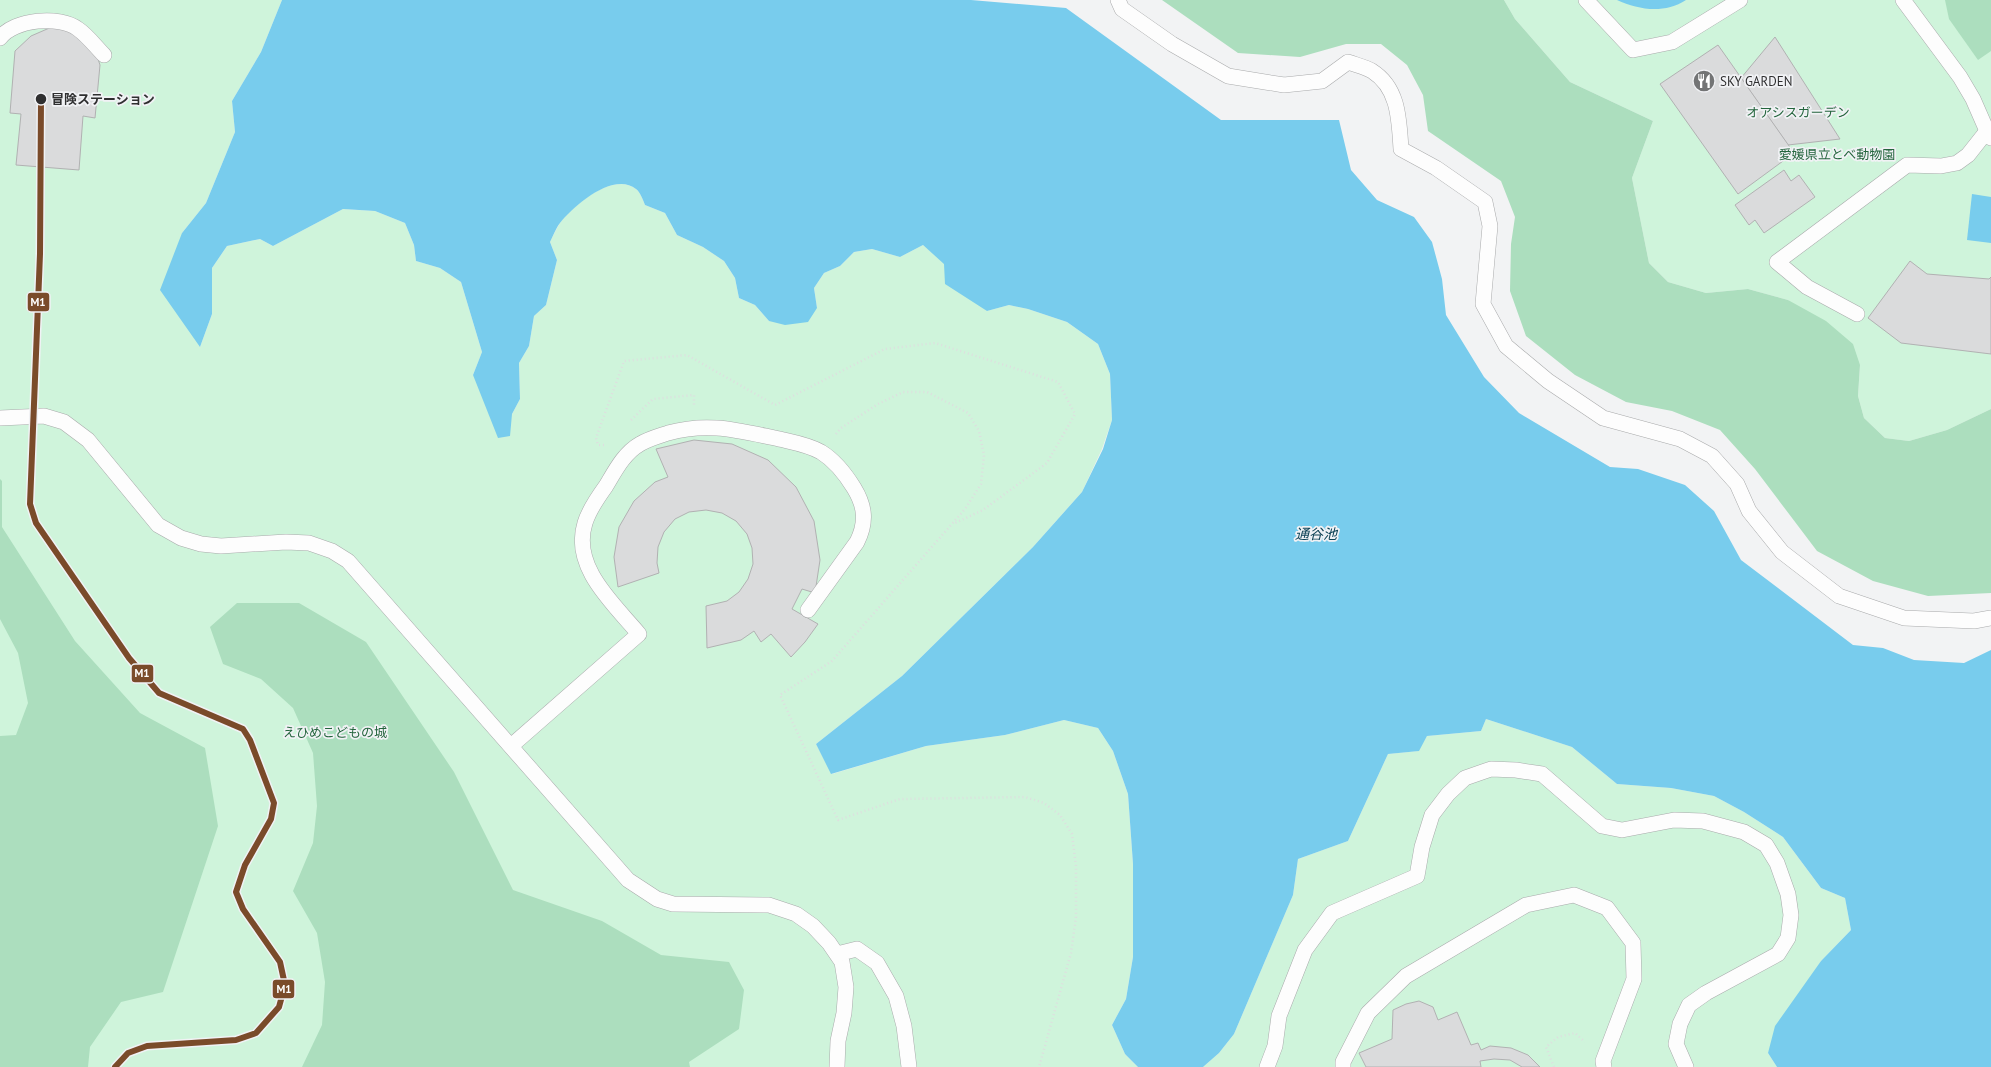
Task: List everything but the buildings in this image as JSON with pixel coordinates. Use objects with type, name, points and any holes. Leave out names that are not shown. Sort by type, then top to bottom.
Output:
[{"type":"lane","points":[[1118,0],[1122,10],[1166,39],[1228,76],[1284,85],[1322,81],[1348,62],[1372,71],[1392,92],[1399,118],[1401,149],[1436,168],[1486,202],[1490,226],[1483,304],[1506,346],[1548,382],[1603,418],[1680,439],[1712,456],[1737,484],[1749,511],[1782,552],[1839,596],[1904,618],[1974,621],[1991,618]]},
{"type":"lane","points":[[1586,0],[1633,50],[1672,42],[1740,0]]},
{"type":"lane","points":[[1857,314],[1807,287],[1778,262],[1907,165],[1941,166],[1957,163],[1968,155],[1990,131],[1960,77],[1903,0]]},
{"type":"lane","points":[[0,38],[3,34],[19,25],[33,21],[60,21],[77,28],[104,55]]},
{"type":"lane","points":[[0,418],[44,416],[64,422],[88,440],[158,525],[181,538],[200,544],[221,546],[286,542],[309,543],[332,551],[348,561],[628,880],[657,899],[674,904],[742,904],[769,906],[796,914],[813,926],[830,943],[842,962],[846,987],[844,1013],[838,1041],[837,1067]]},
{"type":"lane","points":[[511,746],[639,634],[592,577],[586,561],[583,541],[584,523],[594,504],[624,457],[640,444],[684,428],[709,426],[731,428],[807,446],[822,453],[840,470],[861,500],[864,515],[863,529],[857,542],[808,610]]},
{"type":"lane","points":[[1267,1067],[1275,1046],[1279,1016],[1305,950],[1332,913],[1418,876],[1422,847],[1432,815],[1448,794],[1465,778],[1491,769],[1542,774],[1602,826],[1622,830],[1674,820],[1703,820],[1744,832],[1766,845],[1777,863],[1788,894],[1791,915],[1788,938],[1778,954],[1706,993],[1689,1005],[1680,1024],[1676,1044],[1686,1067]]},
{"type":"lane","points":[[1342,1067],[1343,1062],[1368,1013],[1406,976],[1526,905],[1574,895],[1607,908],[1633,943],[1634,979],[1604,1064]]},
{"type":"lane","points":[[837,954],[857,949],[877,963],[896,996],[904,1026],[909,1067]]},
{"type":"path","points":[[606,445],[598,445],[596,438],[624,361],[687,355],[775,405],[885,349],[935,344],[1058,382],[1075,414],[1047,463],[983,510],[951,525]]},
{"type":"path","points":[[822,453],[841,428],[878,404],[903,392],[927,392],[968,413],[979,431],[984,455],[981,484],[966,509],[832,661],[780,694],[838,820],[900,799],[1025,797],[1044,803],[1060,815],[1072,834],[1076,866],[1076,917],[1071,953],[1039,1067]]},
{"type":"path","points":[[627,424],[653,399],[694,395],[694,405],[667,422],[669,433]]},
{"type":"path","points":[[1554,1067],[1546,1047],[1558,1038],[1576,1033],[1604,1064]]},
{"type":"green space","name":"えひめこどもの城","points":[[0,0],[282,0],[261,52],[232,101],[235,132],[206,203],[182,233],[200,347],[212,314],[212,268],[227,246],[260,239],[273,246],[343,209],[375,211],[405,223],[414,245],[416,261],[440,268],[461,282],[482,352],[473,375],[512,414],[520,399],[519,363],[529,346],[534,316],[546,305],[557,260],[550,242],[560,223],[574,208],[595,192],[617,184],[627,185],[636,189],[645,205],[665,213],[677,235],[703,247],[724,261],[735,278],[739,298],[755,305],[769,321],[817,308],[814,288],[824,273],[840,266],[854,252],[872,249],[900,257],[923,245],[945,264],[987,311],[1009,305],[1028,309],[1067,322],[1098,344],[1110,374],[1112,420],[1102,449],[1082,492],[1033,547],[902,676],[816,744],[832,774],[926,746],[1005,735],[1064,720],[1098,728],[1113,751],[1128,794],[1133,864],[1133,957],[1126,999],[1112,1025],[1125,1054],[1138,1067],[0,1067]]},
{"type":"green space","points":[[1162,0],[1504,0],[1515,19],[1570,82],[1653,121],[1632,178],[1649,263],[1668,282],[1706,293],[1748,289],[1788,300],[1826,321],[1853,344],[1860,365],[1858,396],[1864,418],[1885,438],[1909,441],[1947,430],[1991,409],[1991,593],[1928,596],[1873,581],[1817,551],[1755,469],[1720,430],[1672,411],[1626,402],[1575,375],[1526,336],[1510,291],[1511,244],[1515,217],[1501,181],[1428,131],[1423,95],[1407,65],[1381,44],[1346,44],[1300,57],[1238,53]]},
{"type":"green space","name":"愛媛県立とべ動物園","points":[[1504,0],[1991,0],[1991,409],[1947,430],[1909,441],[1885,438],[1864,418],[1858,396],[1860,365],[1788,300],[1748,289],[1706,293],[1668,282],[1649,263],[1632,178],[1653,121],[1570,82],[1515,19]]},
{"type":"green space","points":[[1945,0],[1991,0],[1991,51],[1978,60],[1949,19]]},
{"type":"green space","points":[[0,479],[2,481],[2,527],[75,641],[140,713],[205,748],[218,826],[163,992],[121,1002],[90,1047],[88,1067],[0,1067],[0,736],[16,735],[28,703],[18,653],[0,619]]},
{"type":"green space","points":[[237,603],[299,603],[366,642],[454,772],[513,890],[602,921],[661,955],[729,962],[744,990],[739,1029],[689,1062],[690,1067],[302,1067],[322,1025],[325,982],[317,933],[293,891],[313,843],[317,806],[313,753],[293,708],[261,679],[223,664],[210,627]]},
{"type":"green space","points":[[1486,719],[1572,747],[1617,784],[1671,788],[1714,796],[1744,812],[1783,837],[1821,888],[1845,898],[1851,930],[1821,961],[1768,1053],[1777,1067],[1203,1067],[1219,1053],[1234,1034],[1293,895],[1298,859],[1348,841],[1388,754],[1418,751],[1427,736],[1481,731]]},
{"type":"water","name":"通谷池","points":[[282,0],[971,0],[1066,8],[1221,120],[1339,120],[1351,170],[1377,200],[1414,217],[1432,242],[1442,279],[1446,315],[1484,377],[1519,413],[1610,467],[1638,469],[1685,485],[1714,511],[1741,560],[1853,645],[1883,648],[1914,660],[1964,663],[1991,650],[1991,1067],[1777,1067],[1768,1053],[1775,1026],[1821,961],[1851,930],[1845,898],[1821,888],[1783,837],[1744,812],[1714,796],[1671,788],[1617,784],[1572,747],[1486,719],[1481,731],[1427,736],[1419,751],[1388,754],[1348,841],[1298,859],[1293,895],[1234,1034],[1219,1053],[1203,1067],[1138,1067],[1125,1054],[1112,1025],[1126,999],[1133,957],[1133,864],[1128,794],[1113,751],[1098,728],[1064,720],[1005,735],[926,746],[831,774],[816,744],[902,676],[1033,547],[1082,492],[1103,449],[1112,420],[1110,374],[1098,344],[1067,322],[1028,309],[1009,305],[987,311],[945,284],[944,264],[923,245],[900,257],[872,249],[854,252],[840,266],[824,273],[814,288],[817,308],[808,322],[785,325],[769,321],[755,305],[739,298],[735,278],[724,261],[703,247],[677,235],[665,213],[645,205],[636,189],[627,185],[617,184],[595,192],[584,200],[566,216],[559,225],[550,242],[557,260],[546,305],[534,316],[529,346],[519,363],[520,399],[512,414],[510,436],[498,438],[473,375],[482,352],[461,282],[440,268],[416,261],[414,245],[405,223],[375,211],[343,209],[273,246],[260,239],[227,246],[212,268],[212,314],[200,347],[160,290],[182,233],[206,203],[235,132],[232,101],[261,52]]},
{"type":"water","points":[[1617,0],[1686,0],[1669,7],[1652,9],[1634,6]]},
{"type":"water","points":[[1972,194],[1991,197],[1991,243],[1967,240]]},
{"type":"transit line","name":"M1","points":[[41,99],[40,254],[30,504],[36,523],[129,658],[159,693],[243,729],[250,740],[274,803],[271,819],[245,865],[236,892],[243,909],[280,962],[285,985],[279,1007],[256,1033],[236,1040],[147,1046],[128,1053],[115,1067]]},
{"type":"place","name":"SKY GARDEN","points":[[1704,81]]},
{"type":"place","name":"冒険ステーション","points":[[41,99]]},
{"type":"park label","name":"オアシスガーデン","points":[[1798,112]]}]
